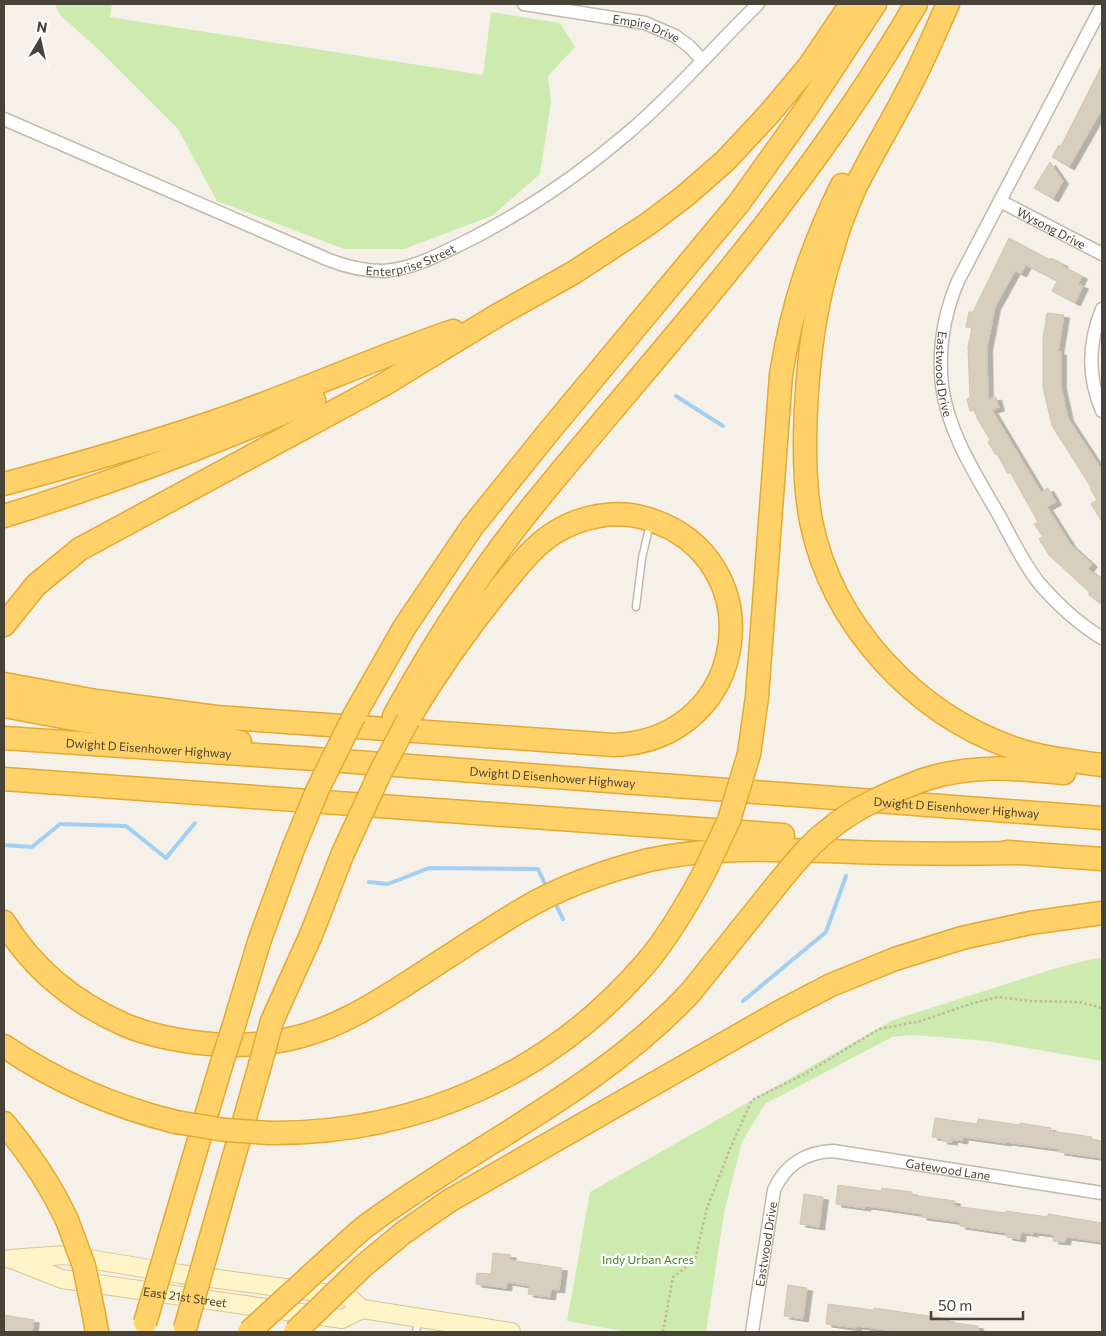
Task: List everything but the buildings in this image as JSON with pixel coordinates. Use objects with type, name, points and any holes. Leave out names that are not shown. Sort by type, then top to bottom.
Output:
[{"type":"highway","points":[[4,625],[36,586],[80,549],[383,385],[498,314],[573,272],[648,224],[685,196],[725,161],[770,114],[810,64],[851,4]]},
{"type":"highway","points":[[144,1328],[260,939],[292,849],[317,790],[354,716],[404,628],[472,527],[739,203],[804,112],[875,4]]},
{"type":"highway","points":[[400,719],[433,648],[489,564],[530,509],[766,224],[840,122],[916,4]]},
{"type":"highway","points":[[4,1046],[42,1070],[84,1091],[127,1108],[176,1122],[225,1130],[270,1133],[344,1129],[402,1118],[433,1108],[477,1090],[530,1062],[580,1028],[647,962],[678,918],[705,871],[729,820],[749,754],[757,697],[781,375],[795,304],[816,241],[842,184],[944,4]]},
{"type":"highway","points":[[948,4],[913,82],[854,191],[825,273],[813,332],[805,416],[806,478],[811,523],[824,566],[854,624],[877,656],[906,683],[940,711],[965,727],[987,737],[1014,748],[1048,757],[1102,765]]},
{"type":"highway","points":[[4,484],[113,454],[210,423],[498,314]]},
{"type":"highway","points":[[4,516],[216,442],[378,373],[429,356]]},
{"type":"highway","points":[[4,684],[96,701],[225,717],[614,745],[632,745],[662,735],[681,725],[692,717],[717,687],[726,665],[731,625],[728,603],[716,571],[702,553],[680,532],[641,517],[617,514],[595,516],[564,528],[542,541],[514,572],[477,617],[445,662],[400,719],[376,750],[336,853],[306,913],[272,1021],[185,1330]]},
{"type":"highway","points":[[4,706],[78,720],[219,737],[315,759]]},
{"type":"highway","name":"Dwight D Eisenhower Highway","points":[[4,738],[315,759],[1102,818]]},
{"type":"highway","points":[[249,1332],[366,1226],[432,1180],[592,1078],[633,1047],[690,993],[802,854],[840,820],[869,803],[923,780],[955,771],[987,768],[1026,769],[1102,777]]},
{"type":"highway","points":[[4,778],[1102,859]]},
{"type":"highway","points":[[4,922],[15,940],[39,968],[69,993],[102,1014],[157,1036],[215,1045],[244,1045],[303,1036],[349,1018],[522,910],[598,875],[649,860],[724,849],[921,855],[1020,853]]},
{"type":"highway","points":[[295,1332],[362,1267],[397,1238],[449,1200],[806,997],[895,959],[962,938],[1023,924],[1102,914]]},
{"type":"highway","points":[[4,1123],[39,1169],[67,1220],[84,1266],[95,1324]]},
{"type":"main road","name":"East 21st Street","points":[[7,1258],[65,1255],[180,1274],[347,1296],[362,1309],[417,1325],[511,1332]]},
{"type":"main road","name":"East 21st Street","points":[[7,1258],[62,1279],[174,1296],[342,1318],[362,1309]]},
{"type":"street","name":"Empire Drive","points":[[524,4],[645,23],[676,36],[702,60]]},
{"type":"street","name":"Enterprise Street","points":[[4,119],[328,260],[357,270],[385,271],[408,267],[449,250],[505,220],[558,187],[629,132],[758,4]]},
{"type":"street","name":"Eastwood Drive","points":[[1102,6],[958,281],[947,313],[942,341],[941,365],[947,411],[954,433],[1029,569],[1062,606],[1102,638]]},
{"type":"street","name":"Wysong Drive","points":[[1000,201],[1102,254]]},
{"type":"street","points":[[1102,309],[1093,339],[1091,362],[1094,385],[1102,411]]},
{"type":"street","name":"Gatewood Lane","points":[[795,1163],[816,1153],[833,1151],[1102,1192]]},
{"type":"street","name":"Eastwood Drive","points":[[752,1332],[773,1196],[783,1175],[795,1163]]},
{"type":"lane","points":[[636,606],[642,558],[651,520]]},
{"type":"path","points":[[663,1332],[673,1277],[695,1260],[707,1208],[732,1144],[752,1100],[806,1074],[879,1029],[921,1021],[973,1003],[998,997],[1030,1001],[1079,1002],[1102,1008]]},
{"type":"green space","points":[[55,4],[112,4],[110,17],[483,75],[491,12],[560,23],[575,47],[548,76],[551,103],[540,174],[492,216],[404,249],[344,249],[217,201],[178,129],[98,49],[60,15]]},
{"type":"green space","name":"Indy Urban Acres","points":[[1102,958],[1102,1061],[987,1041],[916,1035],[892,1037],[765,1104],[742,1142],[724,1213],[706,1332],[627,1332],[567,1321],[590,1192],[893,1020],[1050,970]]},
{"type":"waterway","points":[[676,396],[723,426]]},
{"type":"waterway","points":[[4,845],[32,847],[60,824],[126,826],[166,858],[195,823]]},
{"type":"waterway","points":[[369,882],[388,884],[429,868],[538,869],[545,884]]},
{"type":"waterway","points":[[743,1001],[826,932],[846,876]]},
{"type":"waterway","points":[[557,907],[563,919]]}]
